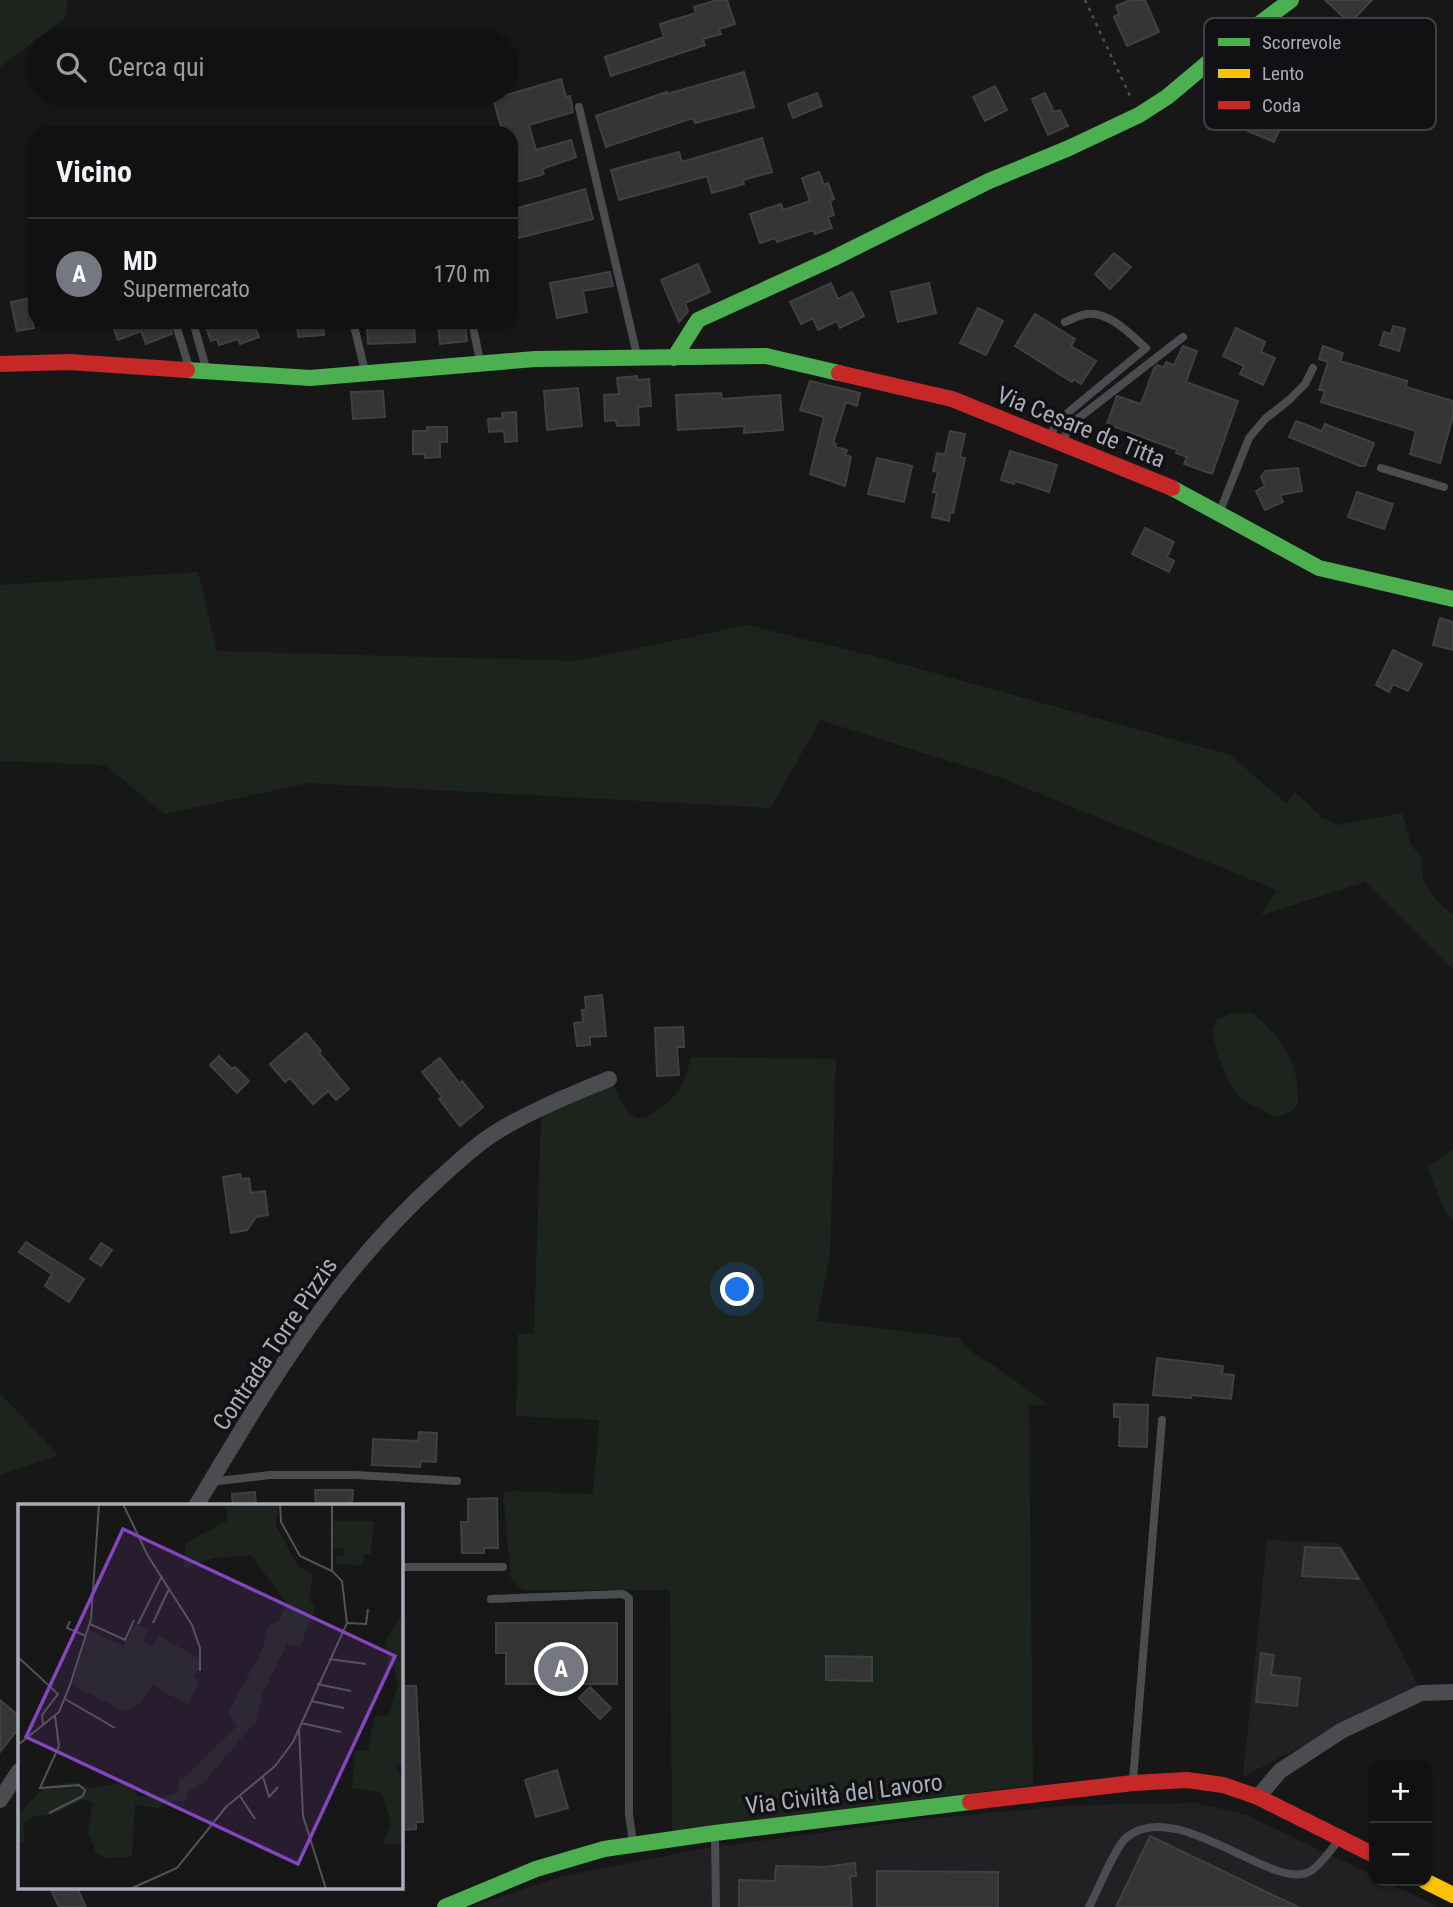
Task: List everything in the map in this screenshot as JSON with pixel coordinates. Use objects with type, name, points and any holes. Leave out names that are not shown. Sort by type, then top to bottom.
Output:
[{"type":"street","points":[[1267,18],[1291,0]]},
{"type":"street","points":[[674,358],[698,320],[832,259],[989,181],[1069,148],[1139,114],[1167,97],[1204,66]]},
{"type":"street","name":"Via Cesare de Titta","points":[[0,364],[69,362],[310,378],[535,359],[766,356],[952,398],[1182,492],[1319,568],[1453,599]]},
{"type":"street","name":"Contrada Torre Pizzis","points":[[197,1504],[272,1379],[325,1301],[403,1211],[477,1146],[502,1129],[558,1099],[610,1079]]},
{"type":"street","points":[[1258,1797],[1280,1771],[1340,1731],[1421,1693],[1453,1692]]},
{"type":"street","points":[[0,1800],[18,1772]]},
{"type":"street","name":"Via Civiltà del Lavoro","points":[[445,1907],[487,1892],[536,1869],[604,1849],[715,1833],[1133,1783],[1187,1780],[1223,1785],[1258,1797],[1369,1853]]},
{"type":"street","points":[[1432,1884],[1453,1895]]},
{"type":"lane","points":[[579,107],[638,358]]},
{"type":"lane","points":[[1054,440],[1059,420],[1146,348],[1126,331],[1098,314],[1085,314],[1065,322]]},
{"type":"lane","points":[[178,329],[199,370]]},
{"type":"lane","points":[[194,329],[199,370]]},
{"type":"lane","points":[[355,329],[365,373]]},
{"type":"lane","points":[[473,329],[480,364]]},
{"type":"lane","points":[[1054,440],[1076,419],[1183,337]]},
{"type":"lane","points":[[1219,514],[1249,438],[1265,419],[1305,384],[1313,368]]},
{"type":"lane","points":[[1381,468],[1444,487]]},
{"type":"lane","points":[[1133,1783],[1162,1420]]},
{"type":"lane","points":[[210,1482],[270,1475],[357,1475],[457,1481]]},
{"type":"lane","points":[[402,1567],[503,1567]]},
{"type":"lane","points":[[491,1599],[623,1594],[629,1598],[629,1815],[634,1845]]},
{"type":"lane","points":[[1089,1907],[1124,1838],[1138,1829],[1166,1827],[1190,1832],[1287,1874],[1307,1873],[1328,1854],[1339,1838]]},
{"type":"lane","points":[[715,1833],[716,1907]]},
{"type":"path","points":[[1085,0],[1139,114]]},
{"type":"shaded area","points":[[0,0],[68,0],[66,17],[51,28],[28,28],[28,46],[0,67]]},
{"type":"shaded area","points":[[198,572],[217,651],[577,661],[747,625],[873,656],[1230,755],[1286,803],[1295,792],[1322,818],[1338,825],[1402,813],[1411,845],[1423,860],[1422,876],[1425,883],[1453,915],[1453,970],[1365,882],[1261,915],[1277,890],[999,777],[820,720],[771,808],[308,783],[164,814],[105,765],[0,761],[0,585]]},
{"type":"shaded area","points":[[1234,1013],[1253,1013],[1288,1053],[1298,1089],[1298,1104],[1290,1112],[1275,1117],[1245,1101],[1233,1088],[1216,1048],[1212,1031],[1217,1019]]},
{"type":"shaded area","points":[[691,1057],[836,1059],[830,1255],[817,1321],[960,1338],[964,1347],[1049,1405],[1029,1405],[1033,1785],[672,1831],[670,1590],[523,1590],[511,1579],[503,1493],[514,1491],[593,1494],[599,1420],[516,1416],[518,1334],[534,1334],[541,1113],[614,1086],[630,1113],[640,1118],[647,1117],[678,1091]]},
{"type":"shaded area","points":[[1453,1149],[1453,1221],[1446,1214],[1427,1167]]},
{"type":"shaded area","points":[[0,1393],[58,1455],[0,1475]]},
{"type":"shaded area","points":[[1267,1540],[1340,1543],[1379,1609],[1421,1691],[1331,1731],[1243,1777]]},
{"type":"shaded area","points":[[1197,1803],[1247,1815],[1369,1874],[1369,1886],[1395,1886],[1439,1907],[469,1907],[562,1876],[707,1848],[924,1819],[1080,1805]]},
{"type":"building","points":[[727,0],[735,24],[719,29],[721,34],[703,39],[705,45],[611,76],[605,57],[664,37],[660,24],[696,13],[694,7]]},
{"type":"building","points":[[1130,0],[1145,0],[1159,32],[1127,46],[1114,17],[1119,14],[1116,6]]},
{"type":"building","points":[[1325,0],[1372,0],[1355,18],[1345,18]]},
{"type":"building","points":[[744,72],[754,107],[695,123],[693,118],[606,147],[596,116],[667,92]]},
{"type":"building","points":[[561,79],[566,97],[570,96],[573,112],[529,125],[536,150],[571,140],[576,157],[542,169],[544,174],[518,182],[518,126],[501,126],[495,105],[518,105],[518,92]]},
{"type":"building","points":[[995,86],[1007,110],[985,121],[973,97]]},
{"type":"building","points":[[817,93],[822,106],[793,118],[788,104]]},
{"type":"building","points":[[1045,93],[1054,112],[1060,110],[1068,126],[1048,135],[1032,99]]},
{"type":"building","points":[[1245,130],[1279,130],[1274,142]]},
{"type":"building","points":[[762,138],[772,172],[712,193],[707,176],[619,200],[611,170],[679,152],[682,162]]},
{"type":"building","points":[[819,172],[824,185],[828,183],[834,199],[830,201],[834,215],[828,217],[832,228],[815,234],[813,230],[777,242],[775,238],[760,243],[750,214],[781,204],[783,210],[810,201],[802,178]]},
{"type":"building","points":[[585,189],[593,219],[518,238],[518,208]]},
{"type":"building","points":[[1114,253],[1131,267],[1110,289],[1095,274]]},
{"type":"building","points":[[698,264],[710,292],[685,303],[688,311],[679,322],[661,280]]},
{"type":"building","points":[[610,272],[613,286],[583,291],[587,312],[557,318],[550,283]]},
{"type":"building","points":[[831,283],[838,299],[852,292],[864,316],[840,328],[837,321],[818,330],[813,318],[801,324],[790,302]]},
{"type":"building","points":[[929,283],[936,313],[898,322],[891,292]]},
{"type":"building","points":[[28,298],[28,329],[17,331],[11,302]]},
{"type":"building","points":[[978,308],[1003,321],[986,355],[960,343]]},
{"type":"building","points":[[1035,314],[1075,339],[1071,346],[1096,361],[1081,384],[1073,379],[1072,382],[1015,346]]},
{"type":"building","points":[[1393,326],[1405,329],[1399,351],[1380,345],[1384,332],[1391,334]]},
{"type":"building","points":[[1236,328],[1265,342],[1261,352],[1275,358],[1263,385],[1240,374],[1244,366],[1223,356]]},
{"type":"building","points":[[114,329],[171,329],[172,334],[146,344],[141,331],[118,340]]},
{"type":"building","points":[[207,329],[256,329],[259,337],[240,344],[238,339],[219,345],[217,339],[211,341]]},
{"type":"building","points":[[297,329],[324,329],[324,335],[298,337]]},
{"type":"building","points":[[367,329],[414,329],[415,342],[368,344]]},
{"type":"building","points":[[439,329],[466,329],[467,341],[440,344]]},
{"type":"building","points":[[1183,346],[1197,351],[1186,382],[1238,401],[1212,474],[1184,464],[1187,457],[1176,453],[1177,450],[1107,424],[1117,396],[1141,404],[1154,368],[1157,365],[1164,368],[1166,362],[1174,365]]},
{"type":"building","points":[[1323,346],[1343,353],[1340,361],[1407,381],[1406,387],[1453,401],[1453,416],[1440,463],[1410,454],[1416,431],[1321,402],[1325,391],[1319,390],[1328,362],[1319,359]]},
{"type":"building","points":[[637,376],[637,380],[649,379],[651,406],[638,407],[639,425],[617,426],[616,420],[605,421],[604,395],[619,394],[617,378]]},
{"type":"building","points":[[810,381],[860,393],[857,406],[846,402],[833,443],[836,444],[835,447],[847,450],[845,455],[851,457],[845,486],[810,474],[824,417],[800,410]]},
{"type":"building","points":[[578,388],[582,426],[547,430],[544,391]]},
{"type":"building","points":[[383,391],[385,417],[353,419],[351,392]]},
{"type":"building","points":[[721,393],[722,399],[780,395],[783,430],[744,433],[744,426],[678,430],[676,395]]},
{"type":"building","points":[[516,412],[517,441],[505,442],[504,431],[489,432],[488,419],[503,418],[502,413]]},
{"type":"building","points":[[1296,421],[1322,431],[1325,424],[1374,443],[1365,466],[1289,437]]},
{"type":"building","points":[[427,427],[447,427],[447,442],[440,442],[440,457],[425,458],[425,454],[413,454],[413,431],[427,431]]},
{"type":"building","points":[[950,431],[965,434],[960,457],[965,458],[949,521],[932,517],[937,493],[933,492],[938,472],[933,471],[937,453],[945,454]]},
{"type":"building","points":[[1010,451],[1057,465],[1049,492],[1015,481],[1014,484],[1001,480]]},
{"type":"building","points":[[877,458],[912,466],[904,502],[868,494]]},
{"type":"building","points":[[1298,468],[1302,491],[1280,495],[1283,502],[1265,510],[1256,491],[1265,486],[1261,477],[1265,471]]},
{"type":"building","points":[[1357,492],[1393,504],[1384,529],[1348,517]]},
{"type":"building","points":[[1145,528],[1174,542],[1167,557],[1174,561],[1169,572],[1132,554]]},
{"type":"building","points":[[1440,618],[1453,622],[1453,650],[1433,645]]},
{"type":"building","points":[[1393,650],[1422,664],[1408,691],[1393,684],[1389,692],[1376,685]]},
{"type":"building","points":[[602,995],[606,1036],[590,1037],[590,1045],[577,1046],[574,1023],[583,1022],[585,997]]},
{"type":"building","points":[[683,1027],[684,1047],[677,1047],[679,1075],[657,1076],[655,1028]]},
{"type":"building","points":[[306,1033],[349,1089],[336,1100],[328,1091],[313,1104],[290,1078],[285,1082],[270,1064]]},
{"type":"building","points":[[219,1056],[249,1081],[237,1093],[210,1065]]},
{"type":"building","points":[[440,1058],[459,1083],[462,1081],[483,1107],[460,1126],[422,1072]]},
{"type":"building","points":[[240,1174],[241,1179],[249,1178],[251,1193],[265,1191],[268,1215],[256,1217],[247,1230],[231,1233],[223,1177]]},
{"type":"building","points":[[26,1242],[84,1279],[69,1302],[45,1286],[52,1274],[19,1252]]},
{"type":"building","points":[[101,1243],[112,1250],[101,1266],[90,1259]]},
{"type":"building","points":[[1157,1358],[1223,1366],[1222,1374],[1234,1375],[1231,1399],[1153,1395]]},
{"type":"building","points":[[1114,1404],[1148,1405],[1147,1447],[1119,1446],[1120,1417],[1114,1417]]},
{"type":"building","points":[[419,1432],[437,1433],[436,1462],[421,1461],[420,1467],[372,1465],[373,1439],[418,1441]]},
{"type":"building","points":[[315,1490],[353,1490],[352,1504],[316,1504]]},
{"type":"building","points":[[255,1492],[256,1504],[233,1504],[232,1494]]},
{"type":"building","points":[[497,1498],[498,1548],[484,1548],[484,1553],[462,1553],[461,1522],[468,1522],[468,1499]]},
{"type":"building","points":[[1305,1547],[1340,1548],[1359,1579],[1302,1576]]},
{"type":"building","points":[[496,1623],[617,1623],[617,1684],[506,1684],[506,1653],[496,1653]]},
{"type":"building","points":[[1261,1653],[1274,1655],[1271,1675],[1300,1678],[1297,1706],[1256,1702]]},
{"type":"building","points":[[826,1656],[872,1657],[872,1681],[826,1680]]},
{"type":"building","points":[[402,1686],[416,1686],[423,1822],[416,1822],[416,1829],[402,1830]]},
{"type":"building","points":[[590,1687],[611,1708],[600,1719],[579,1698]]},
{"type":"building","points":[[0,1700],[18,1715],[18,1729],[0,1752]]},
{"type":"building","points":[[557,1770],[568,1808],[536,1817],[525,1780]]},
{"type":"building","points":[[1150,1836],[1298,1907],[1116,1907]]},
{"type":"building","points":[[855,1863],[856,1876],[850,1876],[852,1907],[739,1907],[739,1880],[775,1881],[776,1866],[826,1867]]},
{"type":"building","points":[[877,1871],[998,1872],[998,1907],[877,1907]]},
{"type":"building","points":[[51,1890],[78,1890],[86,1907],[59,1907]]},
{"type":"traffic: fast","points":[[1267,18],[1291,0]]},
{"type":"traffic: fast","points":[[674,358],[698,320],[832,259],[989,181],[1139,115],[1167,97],[1204,66]]},
{"type":"traffic: fast","points":[[187,370],[310,378],[535,359],[766,356],[839,373]]},
{"type":"traffic: fast","points":[[1172,488],[1319,568],[1453,599]]},
{"type":"traffic: fast","points":[[445,1907],[536,1869],[604,1849],[970,1802]]},
{"type":"traffic: slow","points":[[1432,1884],[1453,1895]]},
{"type":"traffic: jam","points":[[0,364],[69,362],[187,370]]},
{"type":"traffic: jam","points":[[839,373],[952,399],[1172,488]]},
{"type":"traffic: jam","points":[[970,1802],[1133,1783],[1187,1780],[1223,1785],[1258,1797],[1369,1852]]},
{"type":"place","name":"MD","points":[[561,1669]]}]
